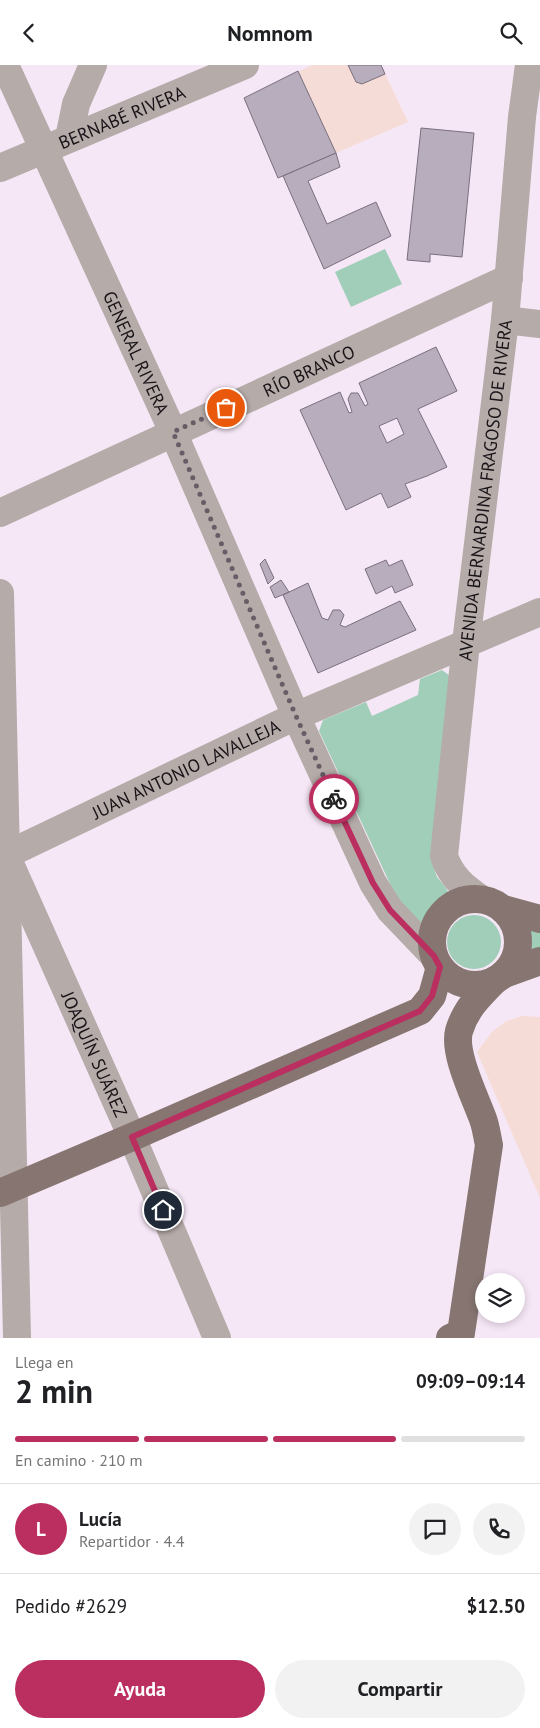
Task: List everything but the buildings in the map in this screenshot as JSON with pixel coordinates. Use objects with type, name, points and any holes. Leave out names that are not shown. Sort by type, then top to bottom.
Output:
[{"type":"main road","points":[[540,919],[470,899],[460,902],[442,915],[436,924],[432,945],[437,961],[448,976],[464,984],[482,985],[540,961]]},
{"type":"main road","points":[[457,1336],[489,1145],[484,1121],[464,1069],[459,1048],[458,1032],[475,999],[512,965],[517,954],[518,942],[516,929],[511,919],[492,904]]},
{"type":"main road","points":[[7,1190],[420,1011],[432,996],[437,961]]},
{"type":"street","name":"GENERAL RIVERA","points":[[5,65],[173,432],[296,716],[373,883],[390,910],[437,961]]},
{"type":"street","points":[[69,138],[76,104],[93,65]]},
{"type":"street","name":"BERNABÉ RIVERA","points":[[0,168],[245,65]]},
{"type":"street","name":"AVENIDA BERNARDINA FRAGOSO DE RIVERA","points":[[492,904],[459,883],[448,867],[444,856],[466,643],[509,278],[531,118],[529,65]]},
{"type":"street","name":"RÍO BRANCO","points":[[0,513],[509,278]]},
{"type":"street","points":[[505,320],[540,324]]},
{"type":"street","points":[[0,593],[7,1190],[17,1338]]},
{"type":"street","name":"JUAN ANTONIO LAVALLEJA","points":[[3,857],[296,716],[540,612]]},
{"type":"street","name":"JOAQUÍN SUÁREZ","points":[[3,857],[132,1137],[217,1338]]},
{"type":"shaded area","points":[[312,65],[381,65],[408,122],[278,178],[244,98]]},
{"type":"shaded area","points":[[522,1016],[540,1017],[540,1198],[477,1052],[492,1032],[506,1021]]},
{"type":"green space","points":[[385,249],[402,284],[351,307],[335,272]]},
{"type":"green space","points":[[442,670],[450,676],[431,859],[437,877],[448,893],[432,907],[421,926],[416,925],[392,888],[319,731],[323,720],[366,702],[372,716],[418,695],[420,679]]},
{"type":"green space","points":[[474,915],[484,917],[493,923],[499,932],[501,942],[499,952],[493,961],[484,967],[474,969],[464,967],[455,961],[449,952],[447,942],[449,932],[455,923],[464,917]]},
{"type":"green space","points":[[530,927],[540,929],[540,948],[531,950],[529,948]]},
{"type":"way so far","points":[[226,408],[173,432],[334,799]]},
{"type":"route","points":[[163,1210],[132,1137],[420,1011],[432,996],[440,967],[434,956],[390,910],[373,883],[334,799]]}]
